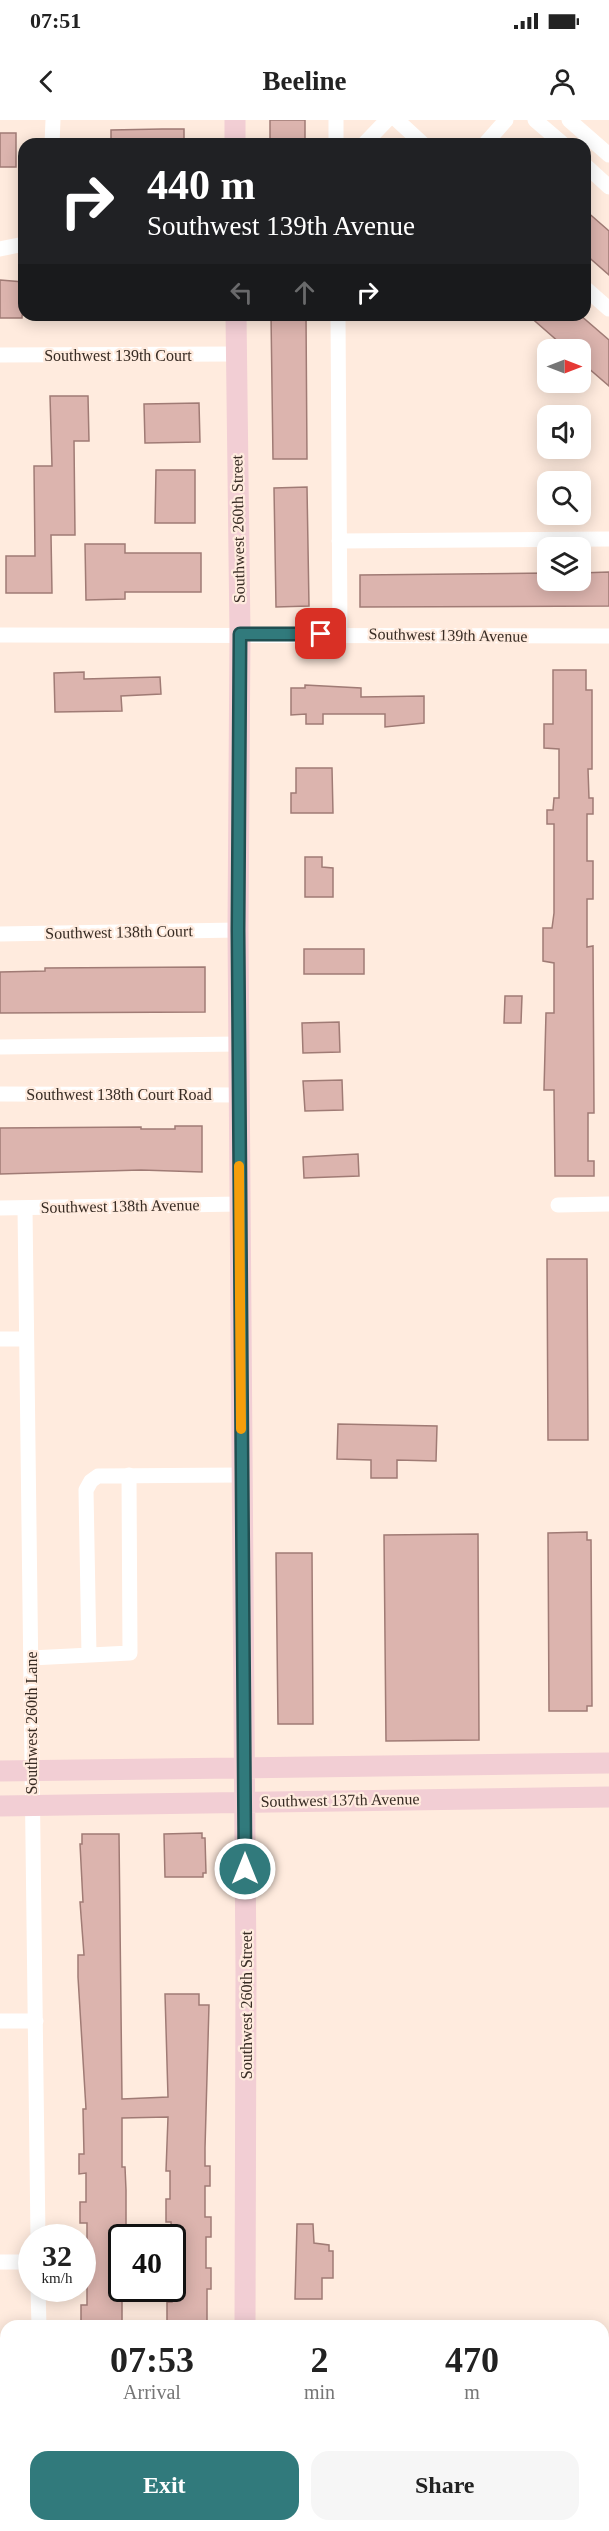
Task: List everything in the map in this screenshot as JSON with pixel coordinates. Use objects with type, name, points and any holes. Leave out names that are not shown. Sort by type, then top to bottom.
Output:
[{"type":"street","points":[[52,138],[53,120]]},
{"type":"street","points":[[235,120],[235,138]]},
{"type":"street","points":[[336,120],[336,138]]},
{"type":"street","points":[[370,138],[387,120]]},
{"type":"street","points":[[397,120],[416,138]]},
{"type":"street","points":[[490,138],[506,120]]},
{"type":"street","points":[[535,120],[556,138]]},
{"type":"street","points":[[569,120],[590,138]]},
{"type":"street","points":[[591,139],[609,155]]},
{"type":"street","points":[[591,170],[609,187]]},
{"type":"street","points":[[0,249],[18,245]]},
{"type":"street","points":[[591,293],[609,309]]},
{"type":"street","name":"Southwest 260th Street","points":[[236,321],[240,634],[238,1044],[244,1767],[245,2320]]},
{"type":"street","points":[[338,321],[340,634]]},
{"type":"street","name":"Southwest 139th Court","points":[[0,355],[236,354]]},
{"type":"street","points":[[339,541],[609,539]]},
{"type":"street","name":"Southwest 139th Avenue","points":[[0,635],[609,636]]},
{"type":"street","name":"Southwest 138th Court","points":[[0,934],[238,930]]},
{"type":"street","points":[[0,1047],[238,1044]]},
{"type":"street","name":"Southwest 138th Court Road","points":[[0,1094],[239,1095]]},
{"type":"street","name":"Southwest 138th Avenue","points":[[0,1208],[240,1204]]},
{"type":"street","points":[[558,1205],[609,1204]]},
{"type":"street","name":"Southwest 260th Lane","points":[[25,1208],[31,1658],[30,1770],[38,2224]]},
{"type":"street","points":[[0,1339],[26,1339]]},
{"type":"street","points":[[31,1658],[130,1653],[129,1475]]},
{"type":"street","points":[[89,1655],[86,1490],[91,1481],[98,1476],[241,1475]]},
{"type":"street","name":"Southwest 137th Avenue","points":[[0,1771],[609,1763]]},
{"type":"street","name":"Southwest 137th Avenue","points":[[0,1806],[609,1797]]},
{"type":"street","points":[[0,2021],[36,2021]]},
{"type":"street","points":[[0,2262],[18,2262]]},
{"type":"street","points":[[38,2302],[39,2320]]},
{"type":"building","points":[[270,120],[305,120],[305,138],[270,138]]},
{"type":"building","points":[[184,129],[184,138],[111,138],[111,130]]},
{"type":"building","points":[[0,133],[16,133],[16,167],[0,167]]},
{"type":"building","points":[[591,215],[609,231],[609,275],[591,259]]},
{"type":"building","points":[[0,280],[18,282],[18,318],[0,318]]},
{"type":"building","points":[[271,321],[306,321],[307,459],[273,459]]},
{"type":"building","points":[[535,321],[587,321],[609,340],[609,386],[591,370],[591,339],[555,339]]},
{"type":"building","points":[[50,396],[88,396],[89,441],[74,441],[75,535],[51,535],[52,593],[6,593],[6,556],[35,556],[34,466],[52,466]]},
{"type":"building","points":[[199,403],[200,442],[145,443],[144,404]]},
{"type":"building","points":[[156,470],[195,470],[195,523],[155,523]]},
{"type":"building","points":[[307,487],[309,606],[276,607],[274,488]]},
{"type":"building","points":[[85,544],[125,544],[125,553],[201,553],[201,592],[125,592],[125,599],[86,600]]},
{"type":"building","points":[[609,572],[609,606],[360,607],[360,575],[537,573],[537,591],[591,591],[591,573]]},
{"type":"building","points":[[553,670],[586,670],[586,690],[592,690],[592,769],[588,769],[589,798],[593,798],[593,814],[587,814],[587,861],[593,861],[593,899],[587,899],[587,947],[593,946],[594,1113],[588,1113],[588,1161],[594,1161],[594,1176],[555,1176],[554,1090],[544,1090],[546,1013],[554,1013],[554,963],[543,961],[543,928],[552,928],[554,913],[554,824],[547,824],[547,810],[553,810],[554,798],[559,798],[559,749],[544,748],[544,724],[553,724]]},
{"type":"building","points":[[84,672],[84,679],[160,677],[161,694],[121,696],[122,711],[55,712],[54,673]]},
{"type":"building","points":[[305,685],[361,688],[361,697],[424,696],[424,723],[385,727],[385,714],[323,714],[323,724],[306,724],[306,714],[291,715],[291,688],[305,688]]},
{"type":"building","points":[[296,768],[332,768],[333,813],[291,813],[291,793],[296,793]]},
{"type":"building","points":[[305,857],[322,857],[322,867],[333,868],[333,897],[305,897]]},
{"type":"building","points":[[304,949],[364,949],[364,974],[304,974]]},
{"type":"building","points":[[205,967],[205,1012],[0,1013],[0,972],[45,971],[45,968]]},
{"type":"building","points":[[505,996],[522,996],[521,1023],[504,1023]]},
{"type":"building","points":[[339,1022],[340,1052],[303,1053],[302,1023]]},
{"type":"building","points":[[342,1080],[343,1110],[305,1111],[303,1081]]},
{"type":"building","points":[[175,1126],[202,1126],[202,1172],[141,1170],[0,1174],[0,1128],[141,1127],[141,1129],[175,1129]]},
{"type":"building","points":[[358,1154],[359,1176],[304,1178],[303,1157]]},
{"type":"building","points":[[547,1259],[587,1259],[588,1440],[548,1440]]},
{"type":"building","points":[[338,1424],[437,1426],[436,1461],[397,1460],[397,1478],[371,1478],[371,1460],[337,1459]]},
{"type":"building","points":[[587,1532],[587,1540],[591,1540],[592,1706],[587,1706],[587,1711],[549,1711],[548,1533]]},
{"type":"building","points":[[478,1534],[479,1740],[386,1741],[384,1535]]},
{"type":"building","points":[[276,1553],[312,1553],[313,1724],[278,1724]]},
{"type":"building","points":[[202,1833],[202,1838],[205,1838],[206,1873],[203,1873],[203,1877],[165,1877],[164,1834]]},
{"type":"building","points":[[82,1834],[119,1834],[122,2099],[168,2097],[165,1994],[199,1994],[199,2005],[209,2005],[205,2166],[210,2166],[210,2186],[205,2186],[205,2217],[211,2217],[211,2237],[206,2237],[206,2268],[211,2268],[211,2289],[207,2289],[207,2320],[167,2320],[167,2302],[186,2302],[186,2224],[166,2222],[166,2199],[170,2199],[170,2171],[166,2171],[168,2117],[122,2118],[122,2167],[125,2167],[126,2224],[108,2224],[108,2302],[122,2302],[122,2320],[81,2320],[81,2305],[96,2302],[96,2224],[80,2223],[80,2202],[86,2202],[86,2173],[79,2174],[79,2154],[84,2154],[83,2109],[86,2109],[78,1977],[78,1955],[84,1955],[80,1902],[83,1902],[80,1844],[82,1844]]},
{"type":"building","points":[[297,2224],[313,2224],[314,2243],[329,2245],[329,2251],[333,2251],[333,2278],[322,2278],[322,2299],[295,2299]]},
{"type":"slow traffic","points":[[239,1166],[241,1429]]},
{"type":"route","points":[[245,1869],[238,930],[240,634],[321,634]]}]
